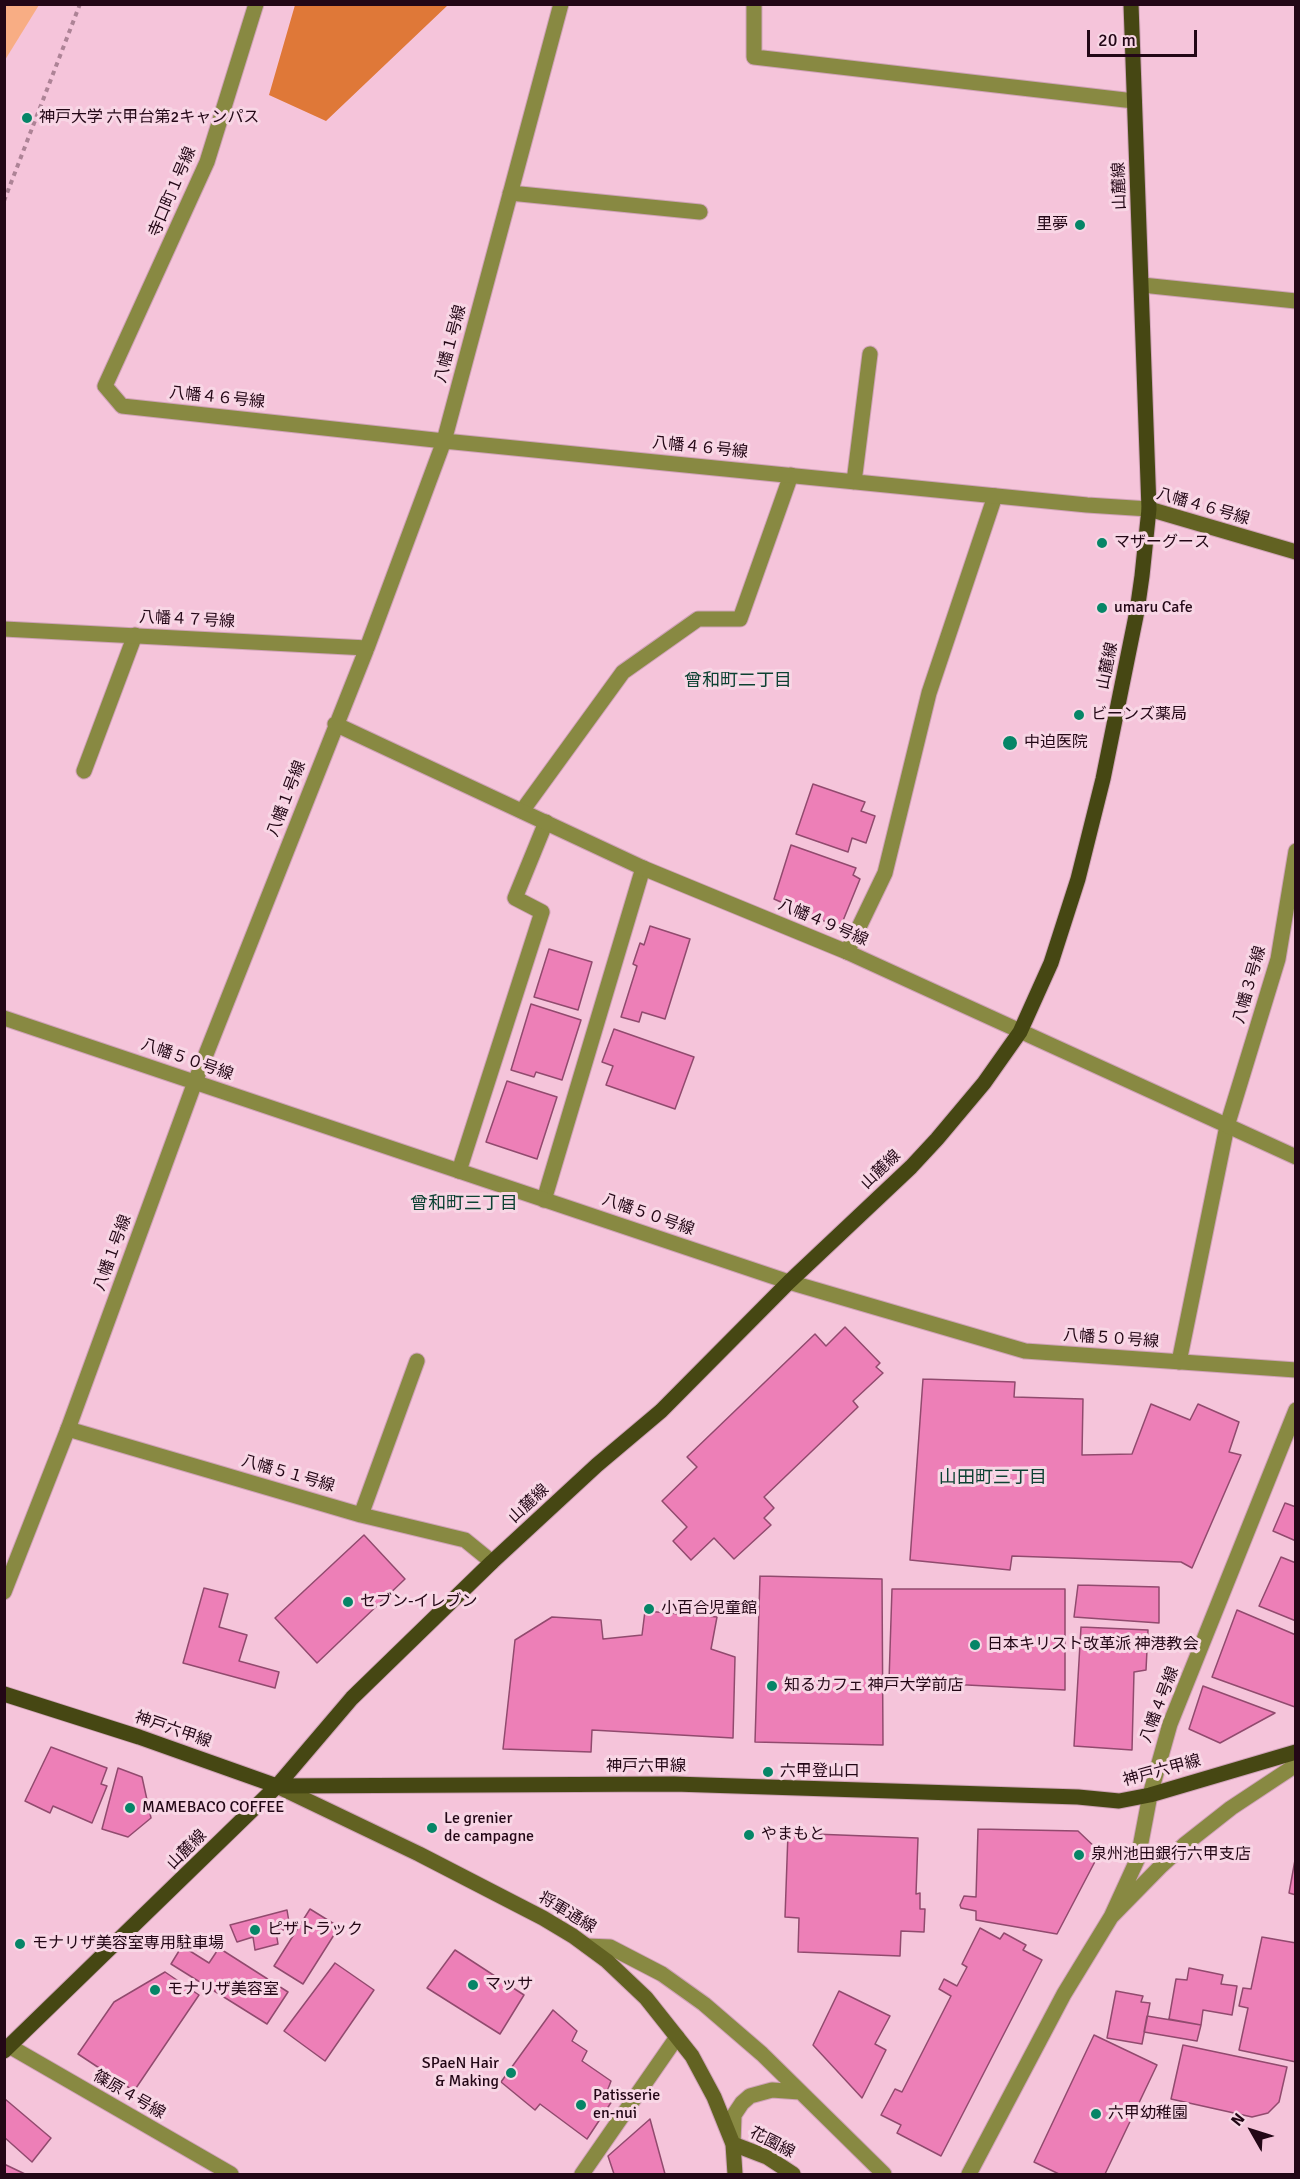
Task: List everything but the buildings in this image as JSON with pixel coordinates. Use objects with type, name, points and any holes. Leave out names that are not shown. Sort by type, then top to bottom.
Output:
[{"type":"main road","name":"山麓線","points":[[7,2049],[277,1786],[352,1698],[492,1562],[597,1465],[661,1411],[789,1282],[911,1167],[984,1083],[1020,1032],[1051,963],[1062,931],[1078,879],[1100,790],[1137,611],[1149,509],[1131,4]]},
{"type":"main road","name":"神戸六甲線","points":[[4,1694],[139,1737],[277,1786],[674,1784],[1066,1797],[1119,1801],[1150,1795],[1296,1752]]},
{"type":"street","name":"寺口町１号線","points":[[105,386],[207,162],[255,4]]},
{"type":"street","name":"八幡１号線","points":[[4,1592],[68,1429],[195,1082],[367,648],[444,441],[561,4]]},
{"type":"street","points":[[754,4],[754,57],[1134,101]]},
{"type":"street","points":[[510,193],[700,212]]},
{"type":"street","points":[[1142,285],[1296,300]]},
{"type":"street","points":[[854,482],[870,354]]},
{"type":"street","name":"八幡４６号線","points":[[105,386],[122,406],[444,441],[995,496],[1149,509],[1296,552]]},
{"type":"street","points":[[522,811],[623,672],[698,619],[740,619],[791,475]]},
{"type":"street","points":[[847,952],[885,873],[929,693],[995,496]]},
{"type":"street","name":"八幡４７号線","points":[[4,629],[367,648]]},
{"type":"street","points":[[84,771],[135,636]]},
{"type":"street","name":"八幡４９号線","points":[[336,724],[643,868],[847,952],[1296,1157]]},
{"type":"street","points":[[459,1171],[542,912],[515,898],[546,822]]},
{"type":"street","name":"八幡３号線","points":[[1179,1362],[1227,1126],[1278,959],[1296,851]]},
{"type":"street","points":[[544,1200],[643,868]]},
{"type":"street","name":"八幡５０号線","points":[[4,1018],[789,1282],[1025,1351],[1296,1370]]},
{"type":"street","points":[[361,1515],[417,1361]]},
{"type":"street","name":"八幡４号線","points":[[969,2175],[1064,1994],[1111,1917],[1138,1858],[1150,1795],[1170,1724],[1296,1410]]},
{"type":"street","name":"八幡５１号線","points":[[68,1429],[361,1515],[465,1540],[492,1562]]},
{"type":"street","name":"八幡４号線","points":[[1111,1917],[1160,1866],[1184,1845],[1231,1808],[1296,1765]]},
{"type":"street","name":"将軍通線","points":[[277,1786],[419,1854],[522,1908],[563,1930],[607,1961],[646,1998],[692,2056],[714,2097],[734,2144],[735,2175]]},
{"type":"street","points":[[588,1946],[610,1947],[662,1974],[704,2004],[762,2054],[884,2175]]},
{"type":"street","points":[[582,2175],[677,2037]]},
{"type":"street","name":"篠原４号線","points":[[7,2049],[231,2175]]},
{"type":"street","points":[[734,2144],[736,2109],[750,2096],[772,2090],[800,2092]]},
{"type":"street","name":"花園線","points":[[734,2144],[767,2157],[793,2175]]},
{"type":"path","points":[[4,201],[80,4]]},
{"type":"shaded area","points":[[295,4],[448,5],[326,121],[269,95]]},
{"type":"shaded area","points":[[4,5],[39,5],[5,60]]},
{"type":"place","name":"神戸大学 六甲台第2キャンパス","points":[[27,118]]},
{"type":"place","name":"里夢","points":[[1080,225]]},
{"type":"place","name":"マザーグース","points":[[1102,543]]},
{"type":"place","name":"umaru Cafe","points":[[1102,608]]},
{"type":"place","name":"ビーンズ薬局","points":[[1079,715]]},
{"type":"place","name":"中迫医院","points":[[1010,743]]},
{"type":"place","name":"セブン-イレブン","points":[[348,1602]]},
{"type":"place","name":"小百合児童館","points":[[649,1609]]},
{"type":"place","name":"日本キリスト改革派 神港教会","points":[[975,1645]]},
{"type":"place","name":"知るカフェ 神戸大学前店","points":[[772,1686]]},
{"type":"place","name":"六甲登山口","points":[[768,1772]]},
{"type":"place","name":"MAMEBACO COFFEE","points":[[130,1808]]},
{"type":"place","name":"Le grenier de campagne","points":[[432,1828]]},
{"type":"place","name":"やまもと","points":[[749,1835]]},
{"type":"place","name":"泉州池田銀行六甲支店","points":[[1079,1855]]},
{"type":"place","name":"ピザトラック","points":[[255,1930]]},
{"type":"place","name":"モナリザ美容室専用駐車場","points":[[20,1944]]},
{"type":"place","name":"マッサ","points":[[473,1985]]},
{"type":"place","name":"モナリザ美容室","points":[[155,1990]]},
{"type":"place","name":"SPaeN Hair & Making","points":[[511,2073]]},
{"type":"place","name":"Patisserie en-nui","points":[[581,2105]]},
{"type":"place","name":"六甲幼稚園","points":[[1096,2114]]},
{"type":"district","name":"曾和町二丁目","points":[[738,681]]},
{"type":"district","name":"曾和町三丁目","points":[[464,1204]]},
{"type":"district","name":"山田町三丁目","points":[[993,1478]]}]
